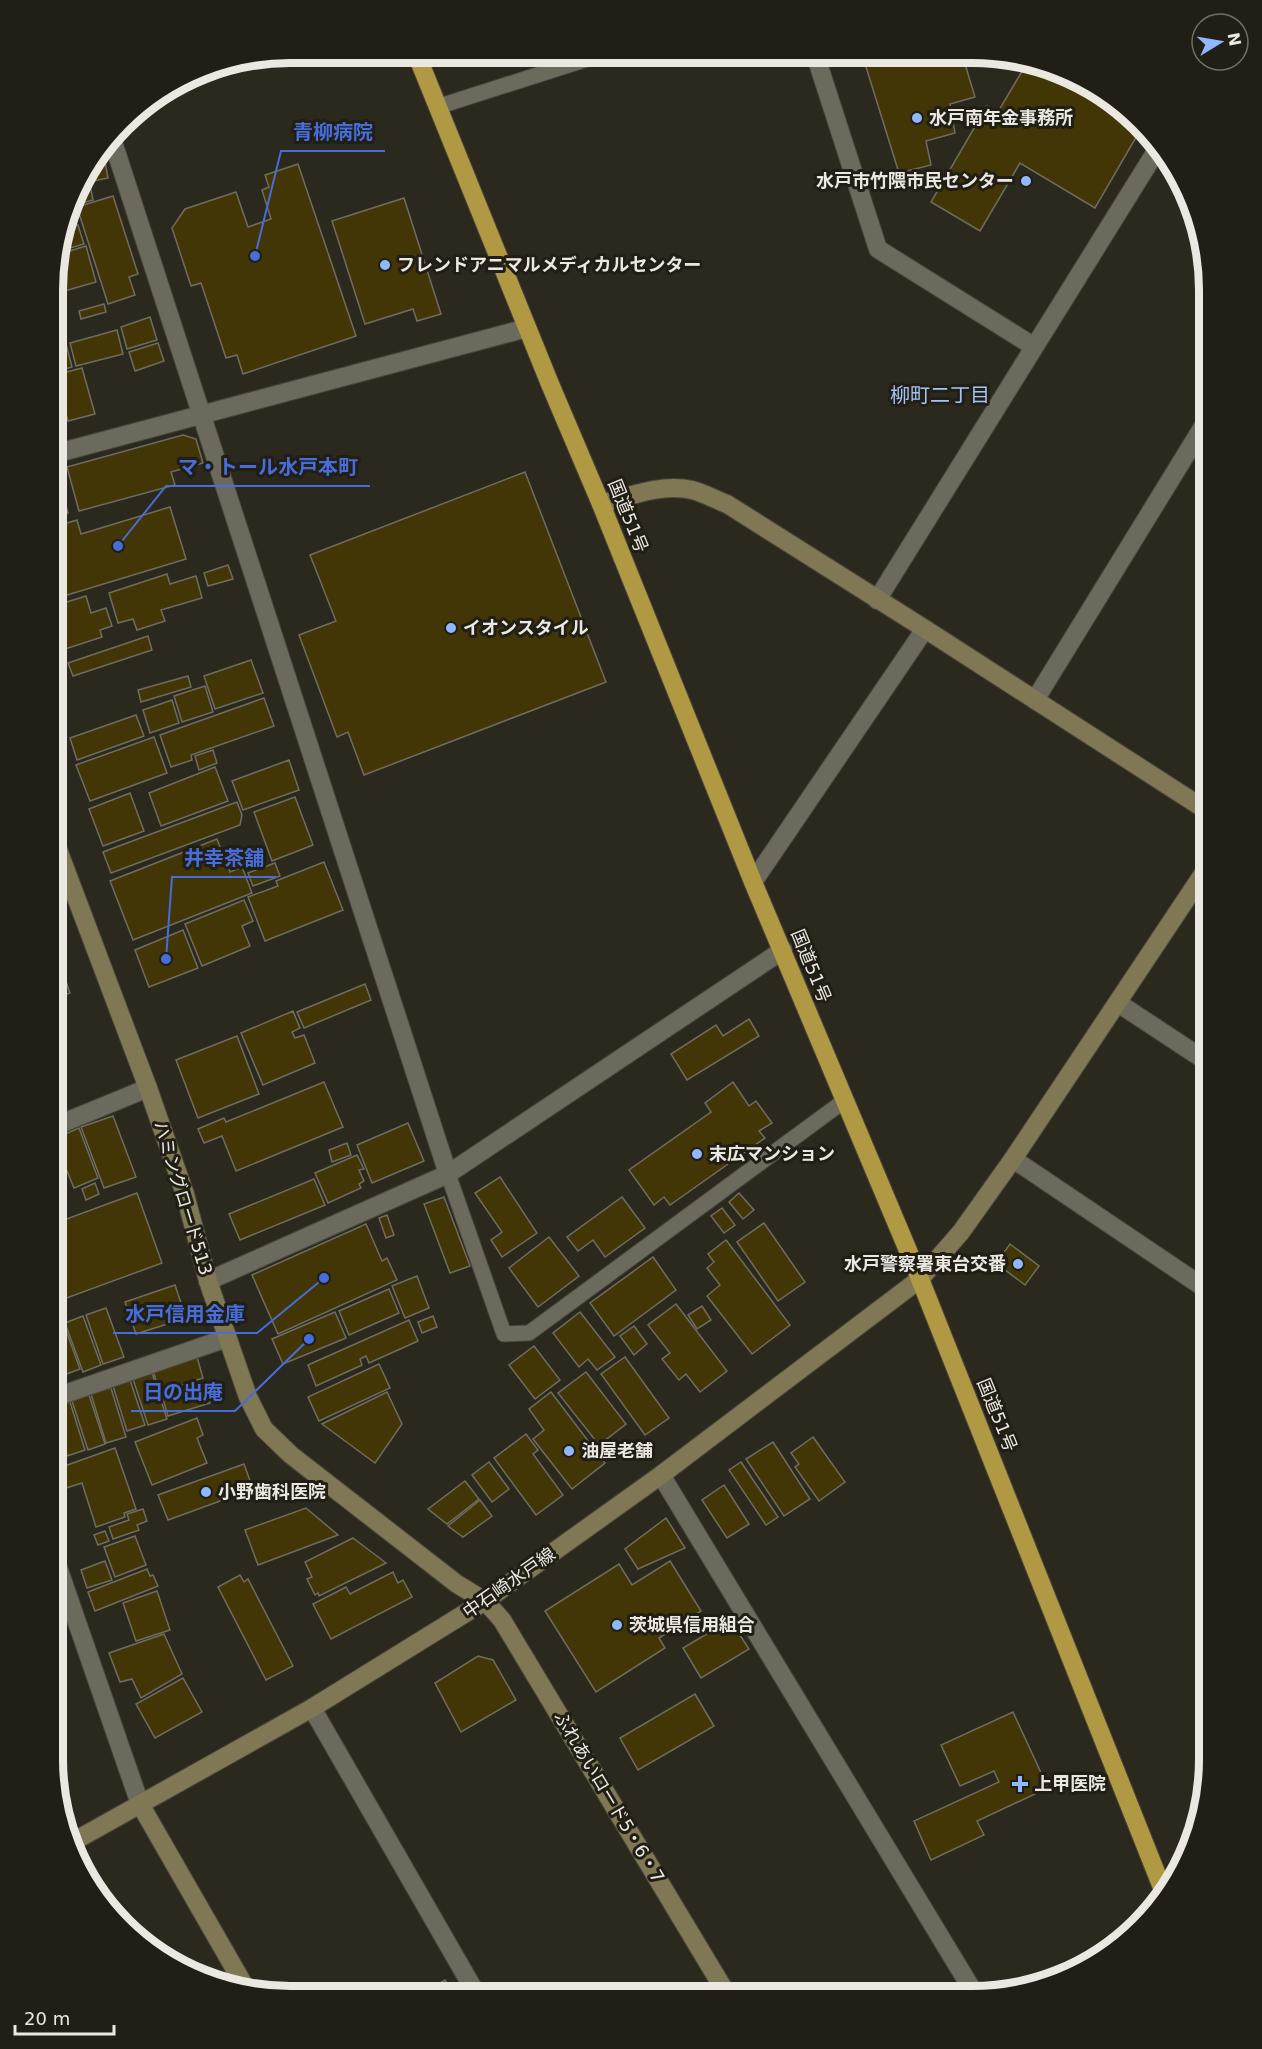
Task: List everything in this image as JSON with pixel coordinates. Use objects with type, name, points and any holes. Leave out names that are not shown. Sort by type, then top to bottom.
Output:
[{"type":"highway","name":"国道51号","points":[[420,63],[753,882],[920,1279],[1161,1885]]},
{"type":"street","points":[[818,63],[878,249],[1033,346]]},
{"type":"street","points":[[114,146],[448,1174]]},
{"type":"street","points":[[878,600],[1033,346],[1154,155]]},
{"type":"street","points":[[63,452],[527,328]]},
{"type":"street","points":[[1035,700],[1199,433]]},
{"type":"street","points":[[601,504],[640,492],[670,488],[692,490],[727,504],[1199,806]]},
{"type":"street","points":[[753,882],[925,629]]},
{"type":"street","name":"ハミングロード513","points":[[63,863],[148,1088],[185,1194],[208,1281],[227,1338],[248,1398],[264,1429],[291,1455],[457,1584],[485,1601]]},
{"type":"street","name":"中石崎水戸線","points":[[78,1839],[312,1707],[485,1601],[661,1474],[920,1279],[961,1232],[1013,1160],[1199,880]]},
{"type":"street","points":[[208,1281],[448,1174],[783,950]]},
{"type":"street","points":[[1118,1003],[1199,1056]]},
{"type":"street","points":[[63,1122],[148,1088]]},
{"type":"street","points":[[1013,1160],[1199,1284]]},
{"type":"street","points":[[63,1395],[227,1338]]},
{"type":"street","points":[[661,1474],[970,1986]]},
{"type":"street","points":[[63,1582],[140,1804],[242,1981]]},
{"type":"street","name":"ふれあいロード5・6・7","points":[[485,1601],[516,1641],[722,1986]]},
{"type":"street","points":[[312,1707],[472,1986]]},
{"type":"lane","points":[[438,107],[575,63]]},
{"type":"lane","points":[[448,1174],[504,1334],[529,1333],[844,1101]]},
{"type":"building","name":"水戸南年金事務所","points":[[865,63],[965,63],[975,97],[950,104],[955,133],[926,141],[931,165],[899,173]]},
{"type":"building","points":[[1023,69],[1059,80],[1085,93],[1122,119],[1137,135],[1095,208],[1020,163],[980,231],[931,202],[987,106],[998,112]]},
{"type":"building","points":[[105,162],[108,178],[91,181],[93,177],[102,163]]},
{"type":"building","points":[[298,164],[356,336],[243,374],[237,355],[226,358],[201,283],[191,286],[172,228],[185,209],[236,192],[248,227],[271,219],[262,190],[269,187],[265,175]]},
{"type":"building","points":[[88,185],[93,200],[80,204],[86,190]]},
{"type":"building","points":[[113,196],[138,274],[129,277],[135,295],[108,304],[78,209],[79,206]]},
{"type":"building","name":"フレンドアニマルメディカルセンター","points":[[404,198],[441,314],[417,321],[413,309],[365,324],[332,221]]},
{"type":"building","points":[[78,225],[84,244],[67,249],[67,246],[72,227]]},
{"type":"building","points":[[86,246],[96,282],[63,291],[66,252]]},
{"type":"building","points":[[104,304],[106,312],[81,319],[79,311]]},
{"type":"building","points":[[150,317],[157,340],[127,349],[121,327]]},
{"type":"building","points":[[117,330],[123,354],[76,366],[70,343]]},
{"type":"building","points":[[158,343],[164,361],[135,371],[129,352]]},
{"type":"building","points":[[66,344],[72,367],[63,370],[63,345]]},
{"type":"building","points":[[82,368],[95,414],[68,421],[63,403],[63,373]]},
{"type":"building","points":[[183,435],[196,439],[203,463],[171,472],[175,485],[79,511],[67,467]]},
{"type":"building","name":"イオンスタイル","points":[[525,472],[606,682],[364,775],[348,732],[337,737],[299,635],[336,621],[310,555]]},
{"type":"building","points":[[63,495],[68,513],[63,514]]},
{"type":"building","points":[[170,507],[186,559],[63,596],[63,524],[77,520],[81,534]]},
{"type":"building","points":[[228,565],[233,579],[208,586],[204,573]]},
{"type":"building","points":[[167,574],[170,584],[196,576],[202,598],[161,610],[165,621],[137,630],[133,619],[118,623],[109,593]]},
{"type":"building","points":[[86,596],[91,613],[106,608],[112,626],[100,630],[102,637],[63,650],[63,603]]},
{"type":"building","points":[[148,636],[152,650],[73,676],[68,663]]},
{"type":"building","points":[[251,660],[263,693],[215,709],[204,676]]},
{"type":"building","points":[[188,676],[191,687],[141,702],[138,690]]},
{"type":"building","points":[[205,686],[213,712],[182,722],[174,696]]},
{"type":"building","points":[[264,698],[274,726],[191,755],[192,760],[171,767],[160,735]]},
{"type":"building","points":[[172,700],[179,723],[150,733],[143,710]]},
{"type":"building","points":[[136,715],[144,736],[77,760],[70,738]]},
{"type":"building","points":[[154,737],[167,773],[90,801],[76,765]]},
{"type":"building","points":[[213,750],[217,763],[199,770],[195,756]]},
{"type":"building","points":[[289,760],[299,790],[243,810],[232,781]]},
{"type":"building","points":[[215,767],[228,801],[161,826],[149,793]]},
{"type":"building","points":[[130,793],[144,831],[103,846],[89,809]]},
{"type":"building","points":[[295,797],[313,845],[272,861],[254,812]]},
{"type":"building","points":[[237,802],[242,815],[240,825],[111,873],[103,852]]},
{"type":"building","points":[[217,839],[230,872],[242,867],[252,893],[133,940],[110,881]]},
{"type":"building","points":[[324,862],[343,910],[265,941],[248,897],[278,886],[276,881]]},
{"type":"building","points":[[275,863],[280,876],[253,886],[248,873]]},
{"type":"building","points":[[244,900],[253,921],[242,926],[250,946],[202,966],[185,924]]},
{"type":"building","points":[[183,930],[198,968],[149,987],[135,950]]},
{"type":"building","points":[[63,972],[70,993],[63,996]]},
{"type":"building","points":[[365,984],[371,1000],[304,1028],[297,1012]]},
{"type":"building","points":[[293,1011],[300,1028],[292,1032],[295,1038],[304,1035],[315,1063],[263,1085],[241,1033]]},
{"type":"building","points":[[749,1019],[759,1036],[687,1080],[671,1054],[716,1025],[723,1036]]},
{"type":"building","points":[[237,1036],[259,1094],[198,1118],[176,1060]]},
{"type":"building","points":[[324,1082],[343,1127],[236,1171],[222,1136],[204,1143],[198,1129],[224,1118],[226,1122]]},
{"type":"building","name":"末広マンション","points":[[733,1082],[749,1106],[756,1101],[772,1123],[759,1131],[765,1138],[670,1205],[664,1197],[654,1205],[629,1170],[711,1112],[705,1103]]},
{"type":"building","points":[[113,1116],[136,1177],[104,1188],[81,1127]]},
{"type":"building","points":[[408,1123],[424,1161],[372,1183],[357,1145]]},
{"type":"building","points":[[79,1128],[98,1178],[74,1188],[67,1171],[63,1173],[63,1135]]},
{"type":"building","points":[[347,1143],[351,1155],[332,1162],[329,1150]]},
{"type":"building","points":[[357,1155],[364,1169],[359,1170],[364,1181],[359,1184],[361,1188],[328,1203],[315,1173]]},
{"type":"building","points":[[500,1177],[537,1233],[502,1257],[491,1240],[502,1232],[475,1193]]},
{"type":"building","points":[[314,1179],[325,1205],[240,1240],[229,1214]]},
{"type":"building","points":[[95,1183],[99,1194],[86,1200],[82,1189]]},
{"type":"building","points":[[137,1193],[162,1263],[63,1299],[63,1220]]},
{"type":"building","points":[[739,1193],[754,1210],[743,1219],[729,1202]]},
{"type":"building","points":[[444,1197],[470,1266],[450,1273],[424,1204]]},
{"type":"building","points":[[622,1197],[645,1228],[605,1257],[593,1240],[578,1251],[567,1237]]},
{"type":"building","points":[[722,1208],[735,1225],[724,1233],[711,1216]]},
{"type":"building","points":[[387,1215],[394,1235],[386,1238],[379,1218]]},
{"type":"building","points":[[764,1223],[805,1282],[778,1301],[737,1242]]},
{"type":"building","points":[[366,1224],[382,1261],[387,1258],[397,1280],[278,1334],[252,1275]]},
{"type":"building","points":[[549,1237],[579,1276],[538,1307],[509,1268]]},
{"type":"building","points":[[726,1240],[790,1325],[752,1354],[707,1296],[720,1285],[707,1268],[714,1262],[708,1254]]},
{"type":"building","name":"水戸警察署東台交番","points":[[1010,1244],[1039,1266],[1025,1285],[996,1263]]},
{"type":"building","points":[[653,1257],[676,1290],[614,1336],[590,1303]]},
{"type":"building","points":[[417,1276],[429,1308],[405,1318],[392,1286]]},
{"type":"building","points":[[175,1285],[186,1318],[136,1334],[125,1302]]},
{"type":"building","points":[[389,1289],[399,1313],[349,1335],[339,1311]]},
{"type":"building","points":[[676,1304],[727,1371],[700,1392],[686,1374],[679,1380],[662,1359],[670,1353],[648,1325]]},
{"type":"building","points":[[702,1306],[711,1320],[697,1329],[688,1315]]},
{"type":"building","points":[[106,1308],[124,1357],[103,1364],[86,1315]]},
{"type":"building","points":[[335,1312],[346,1338],[283,1364],[272,1339]]},
{"type":"building","points":[[580,1312],[615,1357],[597,1370],[588,1359],[579,1367],[553,1333]]},
{"type":"building","points":[[83,1316],[101,1365],[83,1372],[65,1323]]},
{"type":"building","points":[[433,1316],[437,1327],[422,1333],[418,1322]]},
{"type":"building","points":[[409,1320],[418,1341],[369,1363],[366,1356],[360,1359],[362,1365],[316,1386],[308,1365]]},
{"type":"building","points":[[63,1325],[80,1369],[63,1375]]},
{"type":"building","points":[[634,1326],[647,1344],[634,1355],[620,1336]]},
{"type":"building","points":[[534,1346],[560,1380],[535,1399],[509,1365]]},
{"type":"building","points":[[197,1357],[203,1378],[160,1392],[153,1371]]},
{"type":"building","points":[[625,1357],[669,1418],[645,1435],[601,1374]]},
{"type":"building","points":[[379,1364],[390,1388],[319,1421],[308,1397]]},
{"type":"building","points":[[586,1372],[626,1424],[599,1445],[558,1393]]},
{"type":"building","points":[[152,1373],[167,1419],[148,1425],[133,1379]]},
{"type":"building","points":[[130,1380],[145,1425],[127,1431],[113,1386]]},
{"type":"building","points":[[204,1383],[210,1403],[168,1416],[162,1396]]},
{"type":"building","points":[[111,1388],[126,1437],[106,1443],[91,1394]]},
{"type":"building","points":[[387,1392],[402,1424],[375,1463],[322,1424]]},
{"type":"building","name":"油屋老舗","points":[[551,1392],[605,1463],[572,1489],[533,1439],[544,1430],[529,1409]]},
{"type":"building","points":[[89,1395],[105,1444],[88,1450],[72,1401]]},
{"type":"building","points":[[70,1402],[85,1450],[67,1456],[63,1444],[63,1404]]},
{"type":"building","points":[[197,1418],[203,1435],[197,1438],[207,1463],[152,1485],[135,1442]]},
{"type":"building","points":[[526,1434],[538,1450],[533,1454],[563,1495],[536,1515],[494,1458]]},
{"type":"building","points":[[813,1437],[845,1482],[819,1501],[795,1467],[799,1464],[791,1453]]},
{"type":"building","points":[[773,1442],[810,1499],[784,1516],[746,1459]]},
{"type":"building","points":[[115,1448],[136,1509],[124,1513],[125,1517],[96,1527],[82,1483],[66,1488],[63,1467]]},
{"type":"building","points":[[489,1462],[509,1489],[492,1502],[472,1475]]},
{"type":"building","points":[[741,1462],[778,1517],[766,1525],[729,1470]]},
{"type":"building","name":"小野歯科医院","points":[[244,1464],[253,1489],[168,1520],[158,1495]]},
{"type":"building","points":[[465,1481],[479,1499],[447,1524],[428,1509]]},
{"type":"building","points":[[724,1485],[749,1524],[727,1538],[702,1500]]},
{"type":"building","points":[[480,1500],[492,1516],[463,1537],[448,1526]]},
{"type":"building","points":[[306,1508],[338,1535],[258,1565],[245,1530]]},
{"type":"building","points":[[143,1509],[147,1521],[137,1525],[139,1530],[113,1539],[109,1527],[129,1520],[127,1514]]},
{"type":"building","points":[[666,1518],[685,1548],[638,1569],[625,1549]]},
{"type":"building","points":[[105,1531],[109,1541],[98,1545],[94,1535]]},
{"type":"building","points":[[135,1536],[146,1565],[115,1577],[104,1547]]},
{"type":"building","points":[[353,1538],[386,1563],[319,1596],[318,1593],[315,1595],[307,1579],[312,1577],[305,1562]]},
{"type":"building","points":[[105,1561],[112,1580],[87,1588],[81,1570]]},
{"type":"building","name":"茨城県信用組合","points":[[670,1561],[701,1611],[659,1638],[665,1648],[596,1692],[545,1611],[619,1564],[632,1585]]},
{"type":"building","points":[[147,1569],[158,1586],[95,1611],[88,1592]]},
{"type":"building","points":[[393,1572],[398,1583],[403,1580],[412,1597],[331,1639],[313,1604],[346,1587],[350,1594]]},
{"type":"building","points":[[240,1575],[244,1582],[248,1579],[293,1666],[266,1680],[218,1587]]},
{"type":"building","points":[[157,1591],[170,1630],[136,1641],[123,1603]]},
{"type":"building","points":[[730,1620],[749,1649],[701,1678],[683,1648]]},
{"type":"building","points":[[164,1634],[182,1674],[141,1698],[132,1679],[120,1682],[109,1653]]},
{"type":"building","points":[[478,1656],[493,1660],[516,1700],[461,1732],[435,1683]]},
{"type":"building","points":[[183,1678],[202,1712],[155,1738],[136,1704]]},
{"type":"building","points":[[695,1694],[714,1726],[638,1770],[620,1738]]},
{"type":"building","name":"上甲医院","points":[[1013,1712],[1048,1788],[977,1821],[984,1835],[931,1860],[914,1821],[999,1782],[994,1771],[960,1786],[941,1745]]},
{"type":"building","points":[[445,1980],[449,1986],[435,1986]]},
{"type":"place","name":"水戸南年金事務所","points":[[917,118]]},
{"type":"place","name":"水戸市竹隈市民センター","points":[[1026,181]]},
{"type":"place","name":"青柳病院","points":[[255,256]]},
{"type":"place","name":"フレンドアニマルメディカルセンター","points":[[385,265]]},
{"type":"place","name":"マ・トール水戸本町","points":[[118,546]]},
{"type":"place","name":"イオンスタイル","points":[[451,628]]},
{"type":"place","name":"井幸茶舗","points":[[166,959]]},
{"type":"place","name":"末広マンション","points":[[697,1154]]},
{"type":"place","name":"水戸警察署東台交番","points":[[1018,1264]]},
{"type":"place","name":"水戸信用金庫","points":[[324,1278]]},
{"type":"place","name":"日の出庵","points":[[309,1339]]},
{"type":"place","name":"油屋老舗","points":[[569,1451]]},
{"type":"place","name":"小野歯科医院","points":[[206,1492]]},
{"type":"place","name":"茨城県信用組合","points":[[617,1625]]},
{"type":"place","name":"上甲医院","points":[[1020,1784]]},
{"type":"district","name":"柳町二丁目","points":[[940,395]]}]
